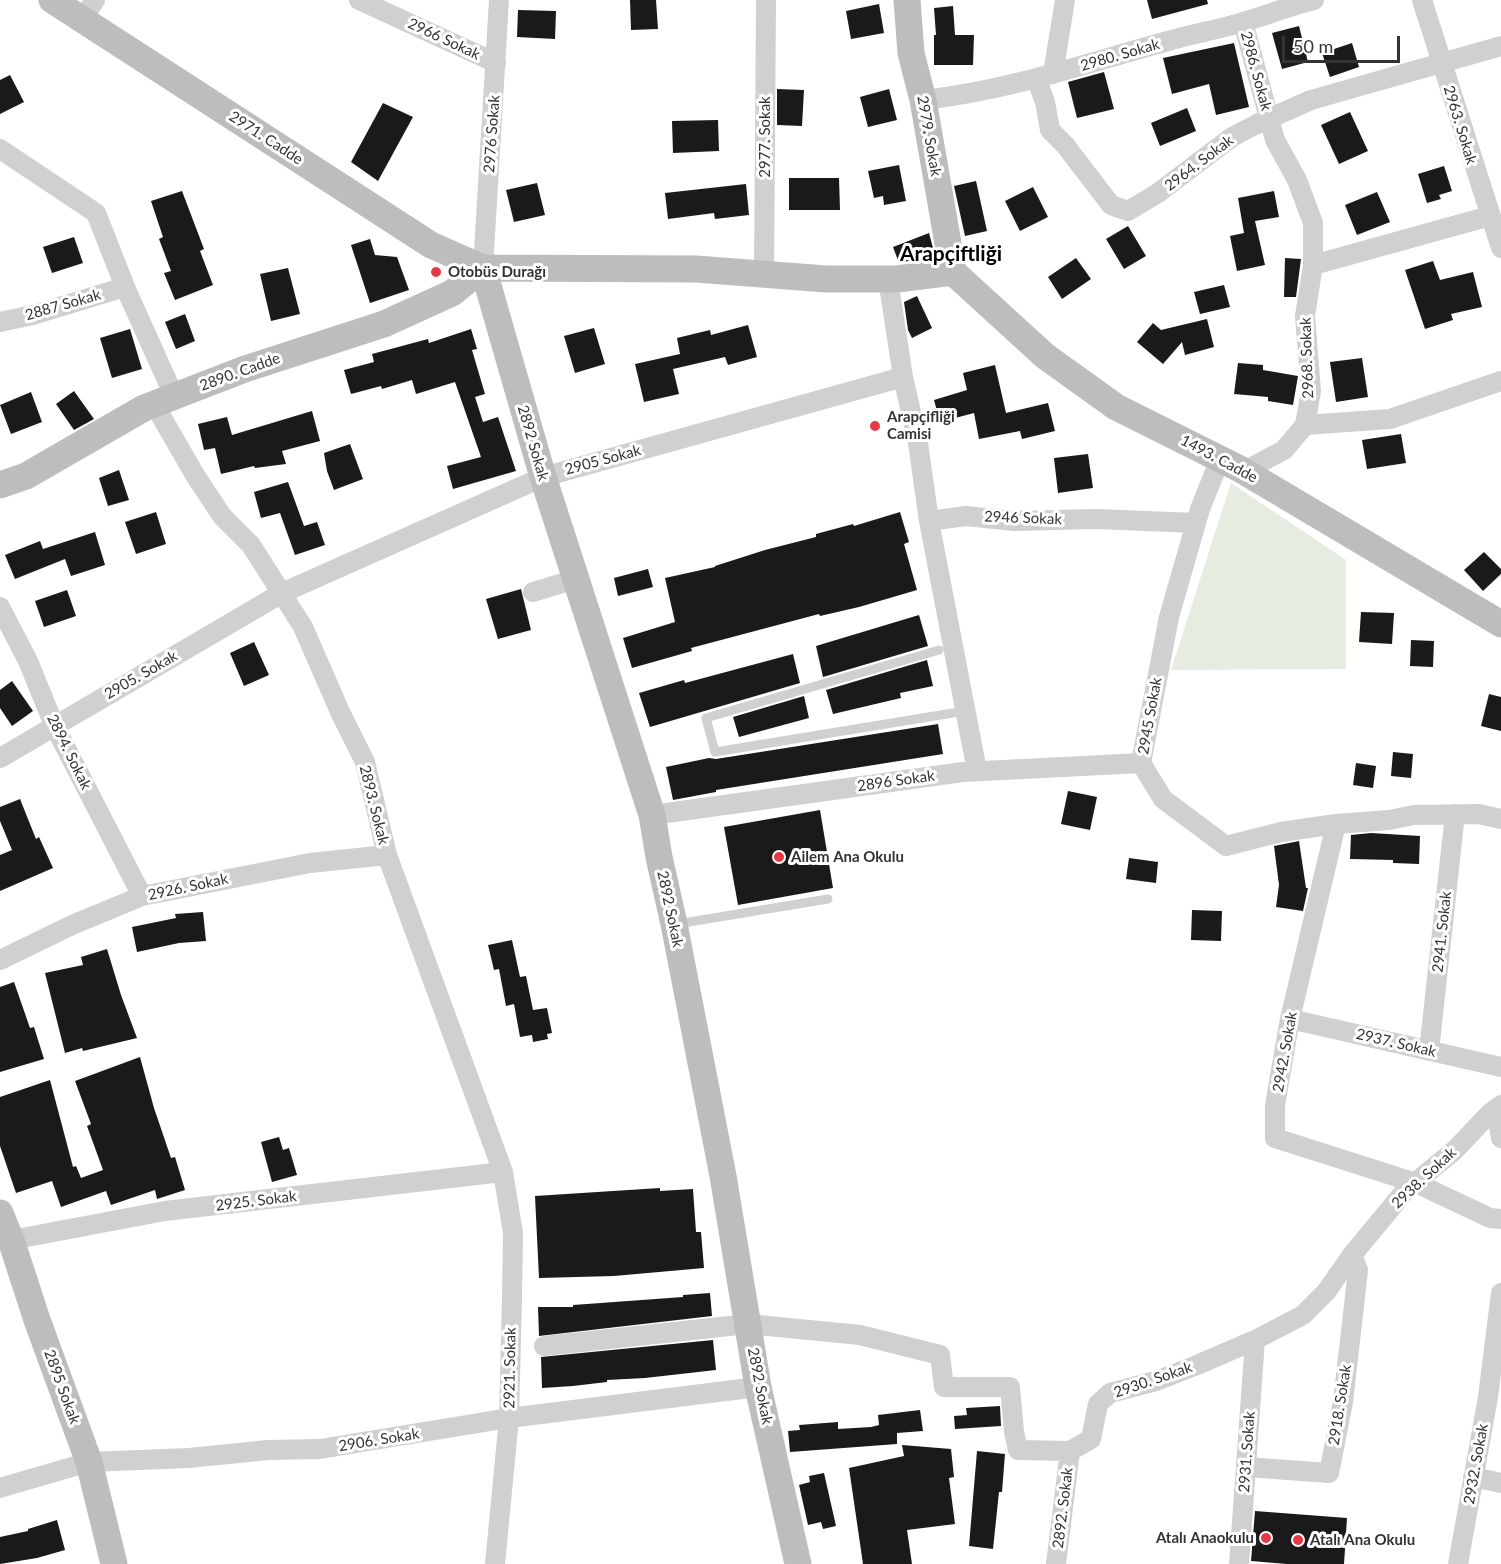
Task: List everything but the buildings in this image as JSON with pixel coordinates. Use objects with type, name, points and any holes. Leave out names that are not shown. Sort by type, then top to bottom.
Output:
[{"type":"street","name":"2971. Cadde","points":[[52,0],[89,10],[431,245],[483,268]]},
{"type":"street","name":"2966 Sokak","points":[[358,0],[496,63]]},
{"type":"street","name":"2976 Sokak","points":[[483,268],[499,0]]},
{"type":"street","name":"2977. Sokak","points":[[764,274],[766,0]]},
{"type":"street","name":"2979. Sokak","points":[[907,0],[911,53],[923,100],[953,272]]},
{"type":"street","points":[[1044,76],[1065,0]]},
{"type":"street","name":"2980. Sokak","points":[[923,100],[996,89],[1169,40],[1243,22],[1285,4],[1314,0]]},
{"type":"street","name":"2963. Sokak","points":[[1422,0],[1501,248]]},
{"type":"street","name":"2986. Sokak","points":[[1243,22],[1275,140],[1297,180]]},
{"type":"street","name":"2964. Sokak","points":[[1044,76],[1045,102],[1050,130],[1065,145],[1111,205],[1128,211],[1158,193],[1232,137],[1311,100],[1501,46]]},
{"type":"street","name":"2893. Sokak","points":[[0,149],[96,213],[125,287],[164,400],[195,475],[222,516],[251,545],[303,627],[365,762],[387,855],[502,1172]]},
{"type":"street","name":"2968. Sokak","points":[[1297,180],[1313,223],[1313,265],[1305,316],[1311,391],[1305,425]]},
{"type":"street","points":[[1313,265],[1490,216]]},
{"type":"street","points":[[483,268],[696,269],[826,279],[888,279],[953,272]]},
{"type":"street","name":"2890. Cadde","points":[[0,485],[26,476],[144,408],[245,369],[384,324],[452,293],[483,268]]},
{"type":"street","name":"2892 Sokak","points":[[483,268],[543,477],[652,815],[658,857],[674,924],[721,1164],[758,1387],[798,1564]]},
{"type":"street","name":"1493. Cadde","points":[[953,272],[1045,356],[1116,407],[1244,471],[1496,614]]},
{"type":"street","points":[[888,279],[903,377],[918,443],[929,520],[977,771]]},
{"type":"street","name":"2887 Sokak","points":[[0,321],[33,315],[125,287]]},
{"type":"street","name":"2905 Sokak","points":[[282,593],[543,477],[903,377]]},
{"type":"street","points":[[1244,471],[1284,450],[1305,425],[1390,419],[1501,381]]},
{"type":"street","name":"2945 Sokak","points":[[1220,459],[1196,523],[1169,617],[1141,763],[1163,799],[1226,846],[1281,832],[1414,815],[1479,814],[1501,819]]},
{"type":"street","name":"2946 Sokak","points":[[929,520],[966,516],[1014,521],[1096,519],[1196,523]]},
{"type":"street","points":[[533,592],[576,579]]},
{"type":"street","name":"2905. Sokak","points":[[0,758],[282,593]]},
{"type":"street","name":"2894. Sokak","points":[[0,607],[28,661],[54,725],[142,896]]},
{"type":"street","name":"2896 Sokak","points":[[652,815],[977,771],[1141,763]]},
{"type":"street","name":"2941. Sokak","points":[[1429,1051],[1455,814]]},
{"type":"street","name":"2942. Sokak","points":[[1335,824],[1290,1019],[1275,1105],[1275,1138],[1416,1184]]},
{"type":"street","name":"2926. Sokak","points":[[0,960],[72,925],[142,896],[310,863],[387,855]]},
{"type":"street","name":"2937. Sokak","points":[[1290,1019],[1501,1067]]},
{"type":"street","points":[[1499,1107],[1501,1138]]},
{"type":"street","name":"2938. Sokak","points":[[1352,1255],[1405,1191],[1455,1150],[1499,1107]]},
{"type":"street","name":"2925. Sokak","points":[[12,1240],[165,1211],[502,1172]]},
{"type":"street","name":"2921. Sokak","points":[[495,1564],[509,1418],[513,1233],[502,1172]]},
{"type":"street","points":[[1416,1184],[1490,1218],[1501,1219]]},
{"type":"street","name":"2895 Sokak","points":[[0,1213],[12,1240],[37,1320],[89,1462],[114,1564]]},
{"type":"street","name":"2930. Sokak","points":[[1070,1451],[1091,1439],[1098,1404],[1110,1393],[1155,1381],[1255,1340],[1304,1315],[1326,1292],[1352,1255]]},
{"type":"street","name":"2918. Sokak","points":[[1246,1467],[1329,1473],[1343,1402],[1358,1269],[1352,1255]]},
{"type":"street","name":"2932. Sokak","points":[[1458,1564],[1488,1397],[1501,1293]]},
{"type":"street","points":[[544,1346],[748,1324],[860,1335],[940,1355],[944,1388],[1010,1387],[1018,1450],[1070,1451]]},
{"type":"street","name":"2931. Sokak","points":[[1239,1564],[1255,1340]]},
{"type":"street","name":"2906. Sokak","points":[[0,1488],[89,1462],[189,1458],[268,1450],[320,1449],[509,1418],[758,1387]]},
{"type":"street","name":"2892. Sokak","points":[[1056,1564],[1070,1451]]},
{"type":"street","points":[[1473,1477],[1501,1483]]},
{"type":"lane","points":[[939,650],[706,718],[715,752],[965,711]]},
{"type":"lane","points":[[674,924],[828,899]]},
{"type":"shaded area","points":[[1231,483],[1346,560],[1346,669],[1171,670]]},
{"type":"place","name":"Otobüs Durağı","points":[[436,272]]},
{"type":"place","name":"Arapçifliği Camisi","points":[[875,426]]},
{"type":"place","name":"Ailem Ana Okulu","points":[[779,857]]},
{"type":"place","name":"Atalı Anaokulu","points":[[1266,1538]]},
{"type":"place","name":"Atalı Ana Okulu","points":[[1298,1540]]},
{"type":"district","name":"Arapçiftliği","points":[[951,254]]}]
